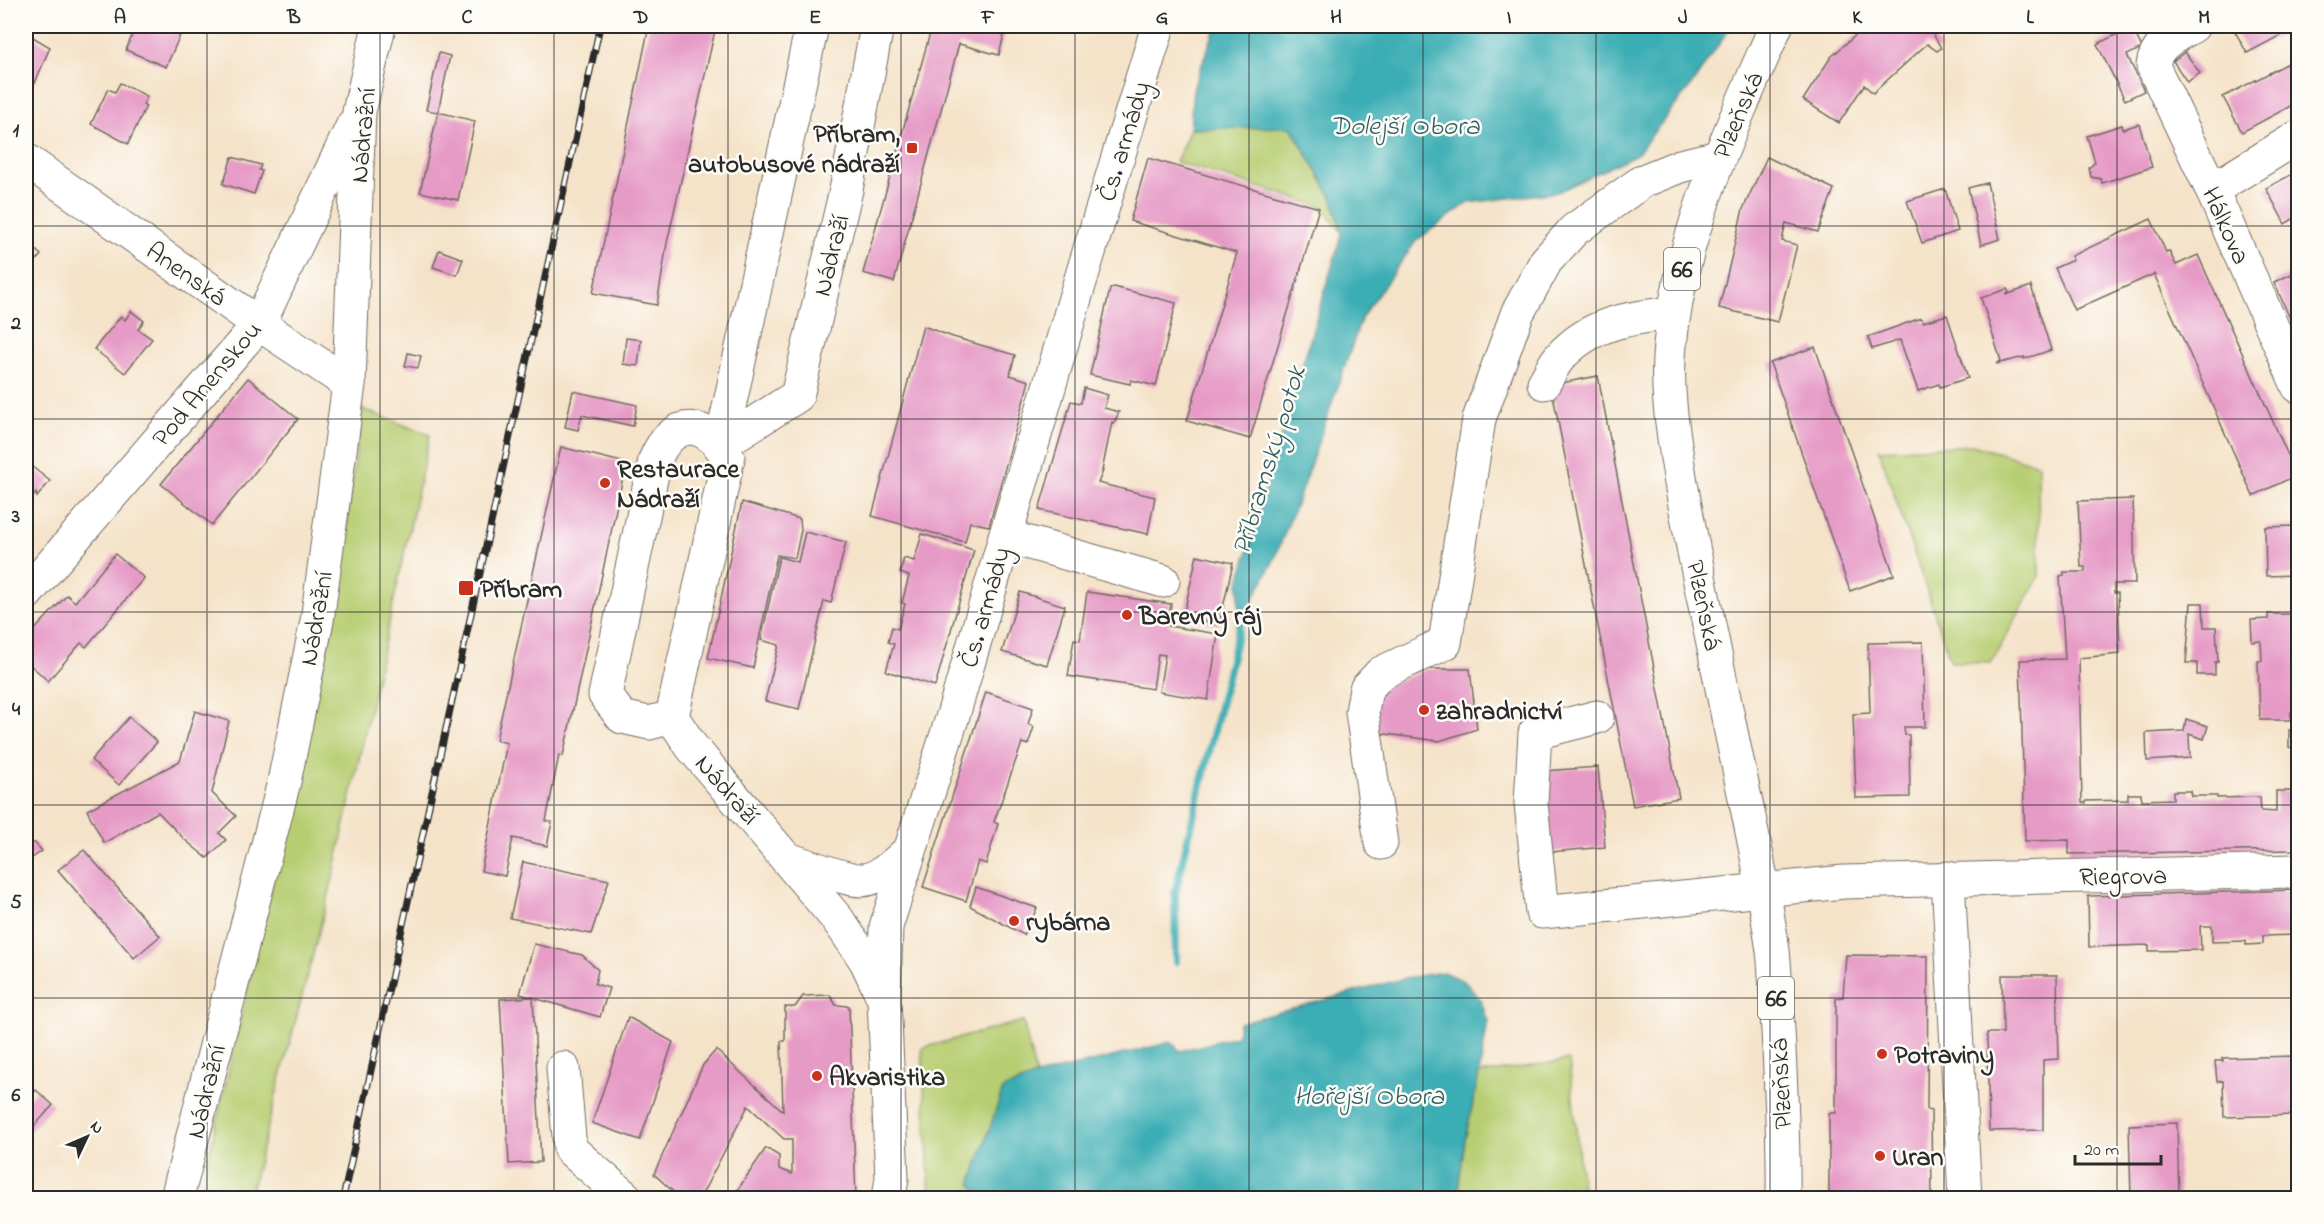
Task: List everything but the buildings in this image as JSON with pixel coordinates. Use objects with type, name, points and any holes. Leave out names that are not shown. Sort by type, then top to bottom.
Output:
[{"type":"street","name":"Nádražní","points":[[177,1198],[284,782],[317,621],[349,384],[359,112],[379,26]]},
{"type":"street","points":[[720,444],[812,26]]},
{"type":"street","name":"Nádraží","points":[[720,444],[796,396],[846,190],[877,26]]},
{"type":"street","points":[[1076,295],[1071,251],[1136,38],[1146,26]]},
{"type":"street","name":"Čs. armády","points":[[889,1198],[892,1178],[884,999],[886,927],[954,712],[1076,295],[1158,26]]},
{"type":"street","name":"Plzeňská","points":[[1776,26],[1718,157],[1692,233],[1682,267],[1674,314],[1669,387],[1673,433],[1689,528],[1763,889],[1773,956],[1782,1108],[1783,1198]]},
{"type":"street","name":"Hálkova","points":[[2193,26],[2162,45],[2154,55],[2152,66],[2212,190],[2298,386]]},
{"type":"street","name":"Pod Anenskou","points":[[26,594],[259,324],[359,112]]},
{"type":"street","points":[[2212,190],[2298,137]]},
{"type":"street","points":[[1381,843],[1362,712],[1366,689],[1381,673],[1445,643],[1479,419],[1517,314],[1546,261],[1574,230],[1643,181],[1680,166],[1718,157]]},
{"type":"street","name":"Anenská","points":[[26,160],[259,324],[349,384]]},
{"type":"street","points":[[1544,382],[1558,359],[1589,332],[1626,318],[1674,314]]},
{"type":"street","points":[[688,429],[701,430],[720,444],[728,458],[726,478],[672,717],[649,723],[622,717],[605,695],[655,460],[660,448],[672,434],[688,429]]},
{"type":"street","points":[[1005,536],[1163,581]]},
{"type":"street","name":"Nádraží","points":[[672,717],[691,746],[788,859],[853,940],[884,999]]},
{"type":"street","name":"Riegrova","points":[[1597,717],[1535,733],[1531,803],[1542,912],[1844,882],[2298,871]]},
{"type":"street","points":[[788,859],[860,880],[874,877],[890,868],[910,850]]},
{"type":"street","points":[[1948,878],[1965,1198]]},
{"type":"street","points":[[563,1068],[570,1149],[626,1198]]},
{"type":"green space","points":[[1291,127],[1332,198],[1342,233],[1321,206],[1176,162],[1190,129]]},
{"type":"green space","points":[[362,409],[430,435],[333,878],[249,1198],[199,1198],[335,613]]},
{"type":"green space","points":[[1972,445],[2038,464],[2039,577],[1991,663],[1951,662],[1879,450]]},
{"type":"green space","points":[[1023,1021],[1036,1076],[1003,1089],[971,1184],[984,1198],[930,1198],[922,1048]]},
{"type":"green space","points":[[1569,1060],[1583,1198],[1457,1198],[1465,1140],[1479,1074]]},
{"type":"water","name":"Dolejší Obora","points":[[1216,26],[1731,26],[1693,83],[1637,154],[1558,192],[1468,203],[1416,241],[1362,317],[1302,489],[1275,558],[1239,626],[1239,583],[1342,233],[1332,197],[1291,127],[1190,129],[1193,89]]},
{"type":"water","name":"Hořejší Obora","points":[[1443,972],[1464,981],[1480,999],[1488,1021],[1465,1140],[1457,1198],[984,1198],[971,1184],[1003,1089],[1036,1076],[1171,1042],[1180,1051],[1237,1036],[1239,1023],[1406,978]]},
{"type":"waterway","name":"Příbramský potok","points":[[1176,961],[1175,893],[1242,615]]},
{"type":"railway","points":[[343,1198],[600,26]]},
{"type":"place","name":"Příbram, autobusové nádraží","points":[[912,148]]},
{"type":"place","name":"Restaurace Nádraží","points":[[605,483]]},
{"type":"place","name":"Příbram","points":[[466,588]]},
{"type":"place","name":"Barevný ráj","points":[[1127,615]]},
{"type":"place","name":"zahradnictví","points":[[1424,710]]},
{"type":"place","name":"rybárna","points":[[1014,921]]},
{"type":"place","name":"Potraviny","points":[[1882,1054]]},
{"type":"place","name":"Akvaristika","points":[[817,1076]]},
{"type":"place","name":"Uran","points":[[1880,1156]]}]
